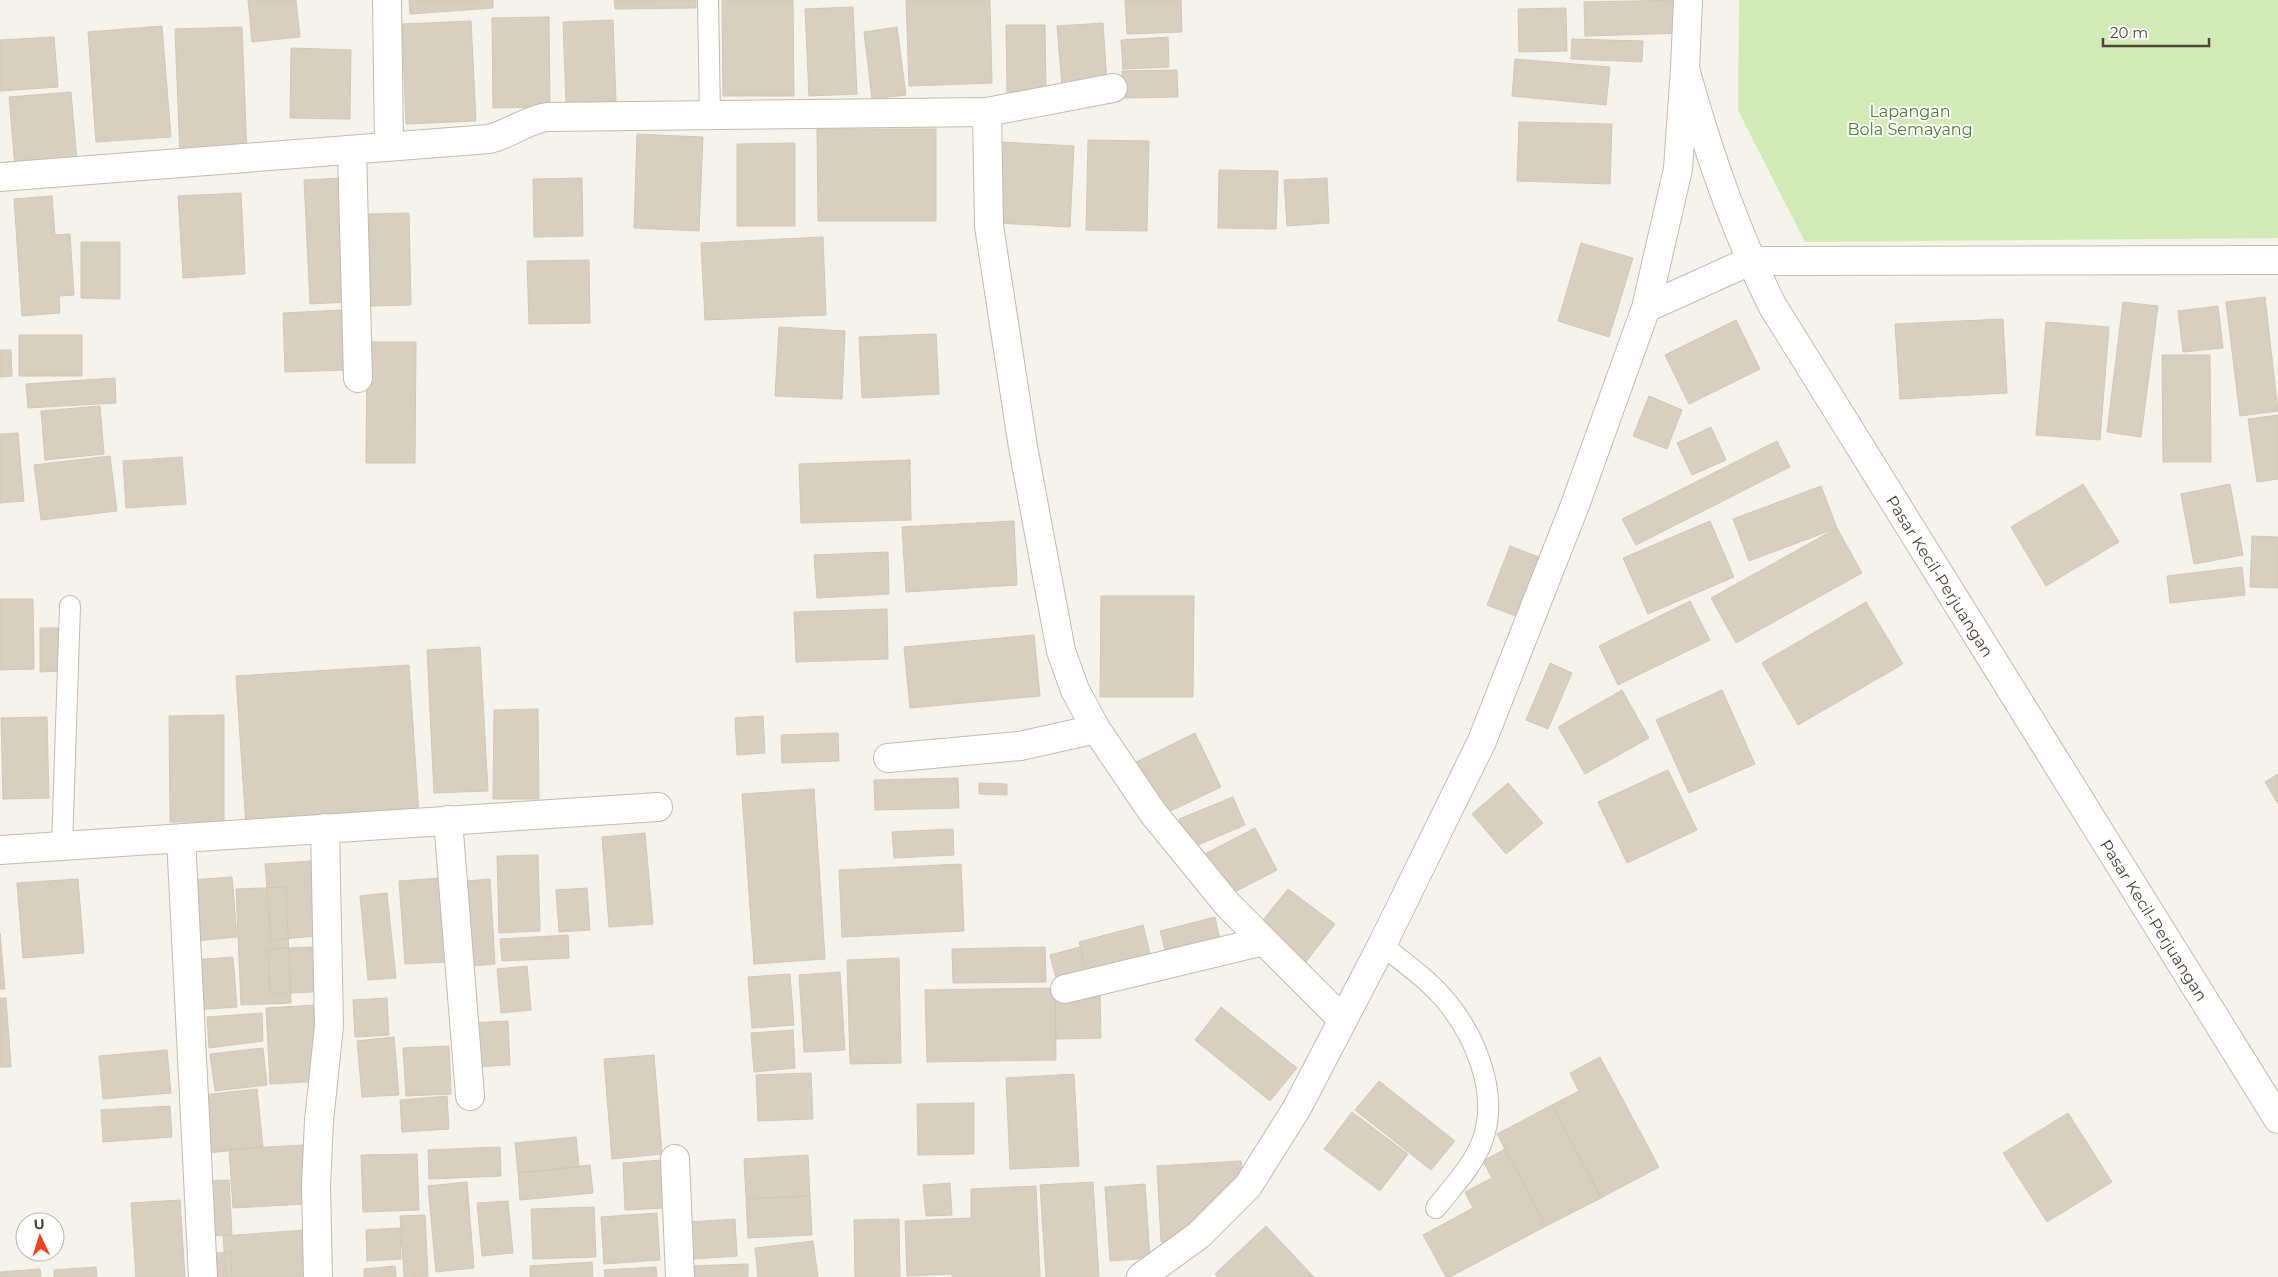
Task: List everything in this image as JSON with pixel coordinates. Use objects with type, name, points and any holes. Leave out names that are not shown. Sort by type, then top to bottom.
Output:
[{"type":"street","points":[[387,0],[389,147]]},
{"type":"street","name":"Pasar Kecil-Perjuangan","points":[[1688,0],[1685,68],[1707,146],[1750,261],[1772,305],[2278,1119]]},
{"type":"street","points":[[1152,1274],[1199,1235],[1248,1186],[1297,1108],[1382,945],[1482,741],[1575,505],[1646,308],[1678,169],[1685,68]]},
{"type":"street","points":[[0,177],[490,139],[501,136],[530,121],[547,118],[987,112],[1113,88]]},
{"type":"street","points":[[987,112],[989,226],[1023,447],[1061,651],[1075,690],[1096,730],[1153,813],[1228,905],[1343,1020]]},
{"type":"street","points":[[352,150],[358,378]]},
{"type":"street","points":[[1646,308],[1750,261],[2278,260]]},
{"type":"street","points":[[888,758],[1020,746],[1096,730]]},
{"type":"street","points":[[0,850],[658,807]]},
{"type":"street","points":[[448,820],[470,1096]]},
{"type":"street","points":[[318,1277],[316,1186],[319,1121],[329,1026],[325,828]]},
{"type":"street","points":[[181,838],[203,1277]]},
{"type":"street","points":[[1065,989],[1264,941]]},
{"type":"street","points":[[675,1159],[680,1277]]},
{"type":"lane","points":[[708,0],[710,116]]},
{"type":"lane","points":[[62,846],[70,606]]},
{"type":"lane","points":[[1382,945],[1438,992],[1475,1045],[1486,1087],[1484,1138],[1473,1162],[1436,1208]]},
{"type":"green space","name":"Lapangan Bola Semayang","points":[[1739,0],[2278,0],[2278,238],[1805,242],[1738,110]]},
{"type":"building","points":[[248,0],[296,0],[300,37],[252,42]]},
{"type":"building","points":[[409,0],[493,0],[493,8],[410,14]]},
{"type":"building","points":[[614,0],[696,0],[696,8],[615,9]]},
{"type":"building","points":[[722,0],[793,0],[794,96],[723,96]]},
{"type":"building","points":[[906,0],[990,0],[992,83],[909,86]]},
{"type":"building","points":[[1125,0],[1181,0],[1182,32],[1127,34]]},
{"type":"building","points":[[1682,0],[1682,33],[1585,36],[1584,2]]},
{"type":"building","points":[[853,7],[857,94],[809,96],[805,9]]},
{"type":"building","points":[[1566,8],[1567,51],[1519,52],[1518,9]]},
{"type":"building","points":[[549,17],[550,107],[493,108],[492,18]]},
{"type":"building","points":[[613,20],[616,101],[566,103],[563,22]]},
{"type":"building","points":[[471,21],[476,121],[406,124],[402,24]]},
{"type":"building","points":[[1103,23],[1107,83],[1062,86],[1057,26]]},
{"type":"building","points":[[1006,25],[1045,25],[1046,91],[1007,92]]},
{"type":"building","points":[[162,26],[171,137],[96,142],[88,32]]},
{"type":"building","points":[[242,27],[247,154],[180,157],[175,29]]},
{"type":"building","points":[[897,27],[906,95],[872,99],[864,32]]},
{"type":"building","points":[[54,37],[58,87],[0,91],[0,40]]},
{"type":"building","points":[[1168,37],[1169,67],[1123,69],[1121,40]]},
{"type":"building","points":[[1572,39],[1643,41],[1642,62],[1571,59]]},
{"type":"building","points":[[291,48],[351,50],[350,119],[290,118]]},
{"type":"building","points":[[1515,59],[1610,67],[1606,105],[1512,96]]},
{"type":"building","points":[[1177,70],[1178,97],[1123,98],[1122,71]]},
{"type":"building","points":[[71,92],[77,161],[15,166],[9,97]]},
{"type":"building","points":[[1519,122],[1612,124],[1610,184],[1517,181]]},
{"type":"building","points":[[817,129],[936,129],[936,221],[818,221]]},
{"type":"building","points":[[637,134],[703,137],[699,231],[634,228]]},
{"type":"building","points":[[1088,140],[1149,141],[1147,231],[1086,230]]},
{"type":"building","points":[[1000,142],[1074,146],[1070,227],[996,223]]},
{"type":"building","points":[[795,143],[795,226],[737,226],[737,144]]},
{"type":"building","points":[[1219,170],[1278,171],[1276,229],[1218,228]]},
{"type":"building","points":[[340,178],[346,302],[310,304],[304,180]]},
{"type":"building","points":[[582,178],[583,236],[534,237],[533,179]]},
{"type":"building","points":[[1327,178],[1329,223],[1287,226],[1284,180]]},
{"type":"building","points":[[241,193],[245,274],[183,278],[178,196]]},
{"type":"building","points":[[52,196],[55,235],[70,234],[74,295],[59,296],[60,313],[22,316],[14,199]]},
{"type":"building","points":[[409,213],[411,305],[371,306],[369,214]]},
{"type":"building","points":[[823,237],[826,315],[705,320],[701,243]]},
{"type":"building","points":[[81,242],[120,242],[120,299],[81,298]]},
{"type":"building","points":[[1581,243],[1633,258],[1609,337],[1558,321]]},
{"type":"building","points":[[589,260],[590,323],[529,324],[527,261]]},
{"type":"building","points":[[2265,297],[2278,411],[2240,416],[2226,302]]},
{"type":"building","points":[[2123,302],[2158,306],[2141,437],[2107,432]]},
{"type":"building","points":[[2218,306],[2223,348],[2183,352],[2178,311]]},
{"type":"building","points":[[342,310],[344,370],[285,372],[283,313]]},
{"type":"building","points":[[2003,319],[2007,393],[1900,399],[1895,324]]},
{"type":"building","points":[[1736,320],[1760,369],[1689,404],[1665,355]]},
{"type":"building","points":[[2046,322],[2109,327],[2100,440],[2036,435]]},
{"type":"building","points":[[779,327],[845,331],[842,399],[775,396]]},
{"type":"building","points":[[936,334],[939,394],[862,398],[859,337]]},
{"type":"building","points":[[19,335],[82,335],[82,376],[19,376]]},
{"type":"building","points":[[367,342],[416,342],[415,463],[366,463]]},
{"type":"building","points":[[0,350],[11,350],[12,376],[0,377]]},
{"type":"building","points":[[2162,355],[2210,355],[2211,462],[2163,462]]},
{"type":"building","points":[[115,378],[116,403],[28,408],[26,384]]},
{"type":"building","points":[[1649,396],[1682,410],[1667,449],[1633,436]]},
{"type":"building","points":[[100,406],[104,454],[45,460],[41,411]]},
{"type":"building","points":[[2278,415],[2278,479],[2257,482],[2248,419]]},
{"type":"building","points":[[1711,427],[1726,460],[1692,475],[1677,443]]},
{"type":"building","points":[[18,433],[24,501],[0,503],[0,434]]},
{"type":"building","points":[[1777,441],[1790,467],[1636,545],[1622,519]]},
{"type":"building","points":[[110,456],[117,511],[41,520],[34,465]]},
{"type":"building","points":[[182,457],[186,504],[126,508],[123,461]]},
{"type":"building","points":[[910,460],[911,520],[801,523],[799,464]]},
{"type":"building","points":[[2083,484],[2119,542],[2046,586],[2011,527]]},
{"type":"building","points":[[2230,484],[2243,555],[2194,564],[2181,494]]},
{"type":"building","points":[[1821,486],[1837,528],[1749,561],[1733,519]]},
{"type":"building","points":[[1014,521],[1017,585],[906,592],[902,527]]},
{"type":"building","points":[[1710,521],[1734,577],[1648,614],[1623,558]]},
{"type":"building","points":[[1837,528],[1862,573],[1736,643],[1711,598]]},
{"type":"building","points":[[2252,536],[2278,537],[2278,588],[2250,587]]},
{"type":"building","points":[[1510,546],[1544,559],[1521,618],[1487,605]]},
{"type":"building","points":[[888,552],[889,594],[817,598],[814,555]]},
{"type":"building","points":[[2242,567],[2245,595],[2170,603],[2167,576]]},
{"type":"building","points":[[1101,596],[1194,596],[1193,697],[1100,697]]},
{"type":"building","points":[[0,599],[33,599],[34,669],[0,670]]},
{"type":"building","points":[[1690,601],[1710,640],[1618,685],[1599,646]]},
{"type":"building","points":[[1866,602],[1903,664],[1798,725],[1762,663]]},
{"type":"building","points":[[887,609],[888,659],[796,662],[794,612]]},
{"type":"building","points":[[40,628],[59,628],[59,671],[40,672]]},
{"type":"building","points":[[1034,635],[1040,696],[910,708],[904,647]]},
{"type":"building","points":[[480,647],[488,791],[434,793],[427,650]]},
{"type":"building","points":[[1550,663],[1572,673],[1548,729],[1526,720]]},
{"type":"building","points":[[409,665],[419,815],[246,827],[236,676]]},
{"type":"building","points":[[1622,690],[1649,738],[1585,774],[1558,727]]},
{"type":"building","points":[[1722,690],[1755,764],[1689,793],[1656,720]]},
{"type":"building","points":[[538,709],[539,799],[493,799],[494,710]]},
{"type":"building","points":[[224,715],[224,822],[170,822],[169,716]]},
{"type":"building","points":[[763,716],[765,753],[737,755],[735,718]]},
{"type":"building","points":[[47,717],[49,798],[3,799],[1,718]]},
{"type":"building","points":[[838,733],[839,761],[782,763],[781,735]]},
{"type":"building","points":[[1195,733],[1221,787],[1158,817],[1132,764]]},
{"type":"building","points":[[1668,770],[1697,830],[1627,863],[1598,802]]},
{"type":"building","points":[[2278,774],[2278,804],[2265,782]]},
{"type":"building","points":[[958,778],[959,808],[875,810],[874,780]]},
{"type":"building","points":[[979,783],[1007,784],[1007,795],[979,794]]},
{"type":"building","points":[[1508,783],[1543,823],[1506,854],[1472,814]]},
{"type":"building","points":[[814,789],[825,959],[754,964],[742,794]]},
{"type":"building","points":[[1233,797],[1245,825],[1191,848],[1179,819]]},
{"type":"building","points":[[1255,828],[1277,870],[1227,896],[1205,854]]},
{"type":"building","points":[[953,829],[954,855],[894,858],[892,832]]},
{"type":"building","points":[[645,833],[653,924],[609,927],[602,837]]},
{"type":"building","points":[[538,855],[540,931],[499,933],[497,856]]},
{"type":"building","points":[[311,861],[317,936],[271,940],[265,864]]},
{"type":"building","points":[[961,864],[964,931],[842,937],[839,870]]},
{"type":"building","points":[[232,877],[237,937],[195,941],[190,880]]},
{"type":"building","points":[[440,878],[447,962],[405,964],[399,881]]},
{"type":"building","points":[[78,879],[84,953],[23,958],[17,883]]},
{"type":"building","points":[[490,879],[495,964],[461,967],[455,882]]},
{"type":"building","points":[[286,887],[291,1003],[241,1005],[236,889]]},
{"type":"building","points":[[587,888],[590,930],[559,932],[556,890]]},
{"type":"building","points":[[1288,889],[1335,924],[1306,962],[1259,925]]},
{"type":"building","points":[[387,893],[396,978],[368,980],[360,896]]},
{"type":"building","points":[[1215,917],[1221,944],[1167,957],[1160,931]]},
{"type":"building","points":[[1143,925],[1153,965],[1089,982],[1079,942]]},
{"type":"building","points":[[0,933],[5,989],[0,989]]},
{"type":"building","points":[[568,935],[569,958],[502,961],[500,939]]},
{"type":"building","points":[[312,947],[313,992],[270,994],[268,949]]},
{"type":"building","points":[[1045,947],[1046,982],[953,983],[952,949]]},
{"type":"building","points":[[1080,947],[1088,979],[1058,986],[1050,955]]},
{"type":"building","points":[[233,957],[237,1007],[195,1010],[191,960]]},
{"type":"building","points":[[899,958],[901,1063],[850,1064],[847,960]]},
{"type":"building","points":[[527,966],[531,1010],[501,1013],[497,969]]},
{"type":"building","points":[[840,972],[845,1050],[804,1052],[799,975]]},
{"type":"building","points":[[790,974],[794,1025],[752,1028],[748,977]]},
{"type":"building","points":[[1055,988],[1056,1060],[927,1062],[925,990]]},
{"type":"building","points":[[1100,992],[1101,1038],[1056,1039],[1055,993]]},
{"type":"building","points":[[0,998],[6,998],[11,1067],[0,1067]]},
{"type":"building","points":[[387,998],[389,1035],[355,1037],[353,1000]]},
{"type":"building","points":[[316,1005],[320,1081],[270,1084],[266,1008]]},
{"type":"building","points":[[1221,1007],[1297,1068],[1270,1101],[1195,1040]]},
{"type":"building","points":[[262,1013],[263,1041],[209,1048],[207,1017]]},
{"type":"building","points":[[508,1021],[510,1065],[472,1067],[470,1023]]},
{"type":"building","points":[[793,1030],[795,1068],[754,1072],[751,1033]]},
{"type":"building","points":[[394,1037],[399,1095],[362,1097],[357,1041]]},
{"type":"building","points":[[449,1046],[451,1094],[406,1096],[403,1048]]},
{"type":"building","points":[[263,1048],[267,1085],[215,1091],[210,1054]]},
{"type":"building","points":[[167,1050],[171,1093],[103,1099],[99,1056]]},
{"type":"building","points":[[654,1055],[662,1154],[612,1159],[604,1059]]},
{"type":"building","points":[[1600,1057],[1659,1167],[1601,1198],[1552,1105],[1579,1091],[1570,1073]]},
{"type":"building","points":[[811,1073],[813,1119],[758,1121],[756,1075]]},
{"type":"building","points":[[1074,1074],[1079,1166],[1010,1169],[1006,1078]]},
{"type":"building","points":[[1379,1081],[1455,1141],[1431,1170],[1355,1110]]},
{"type":"building","points":[[257,1089],[263,1147],[208,1153],[203,1095]]},
{"type":"building","points":[[447,1096],[449,1129],[402,1132],[400,1100]]},
{"type":"building","points":[[974,1103],[974,1154],[918,1155],[917,1104]]},
{"type":"building","points":[[1552,1105],[1601,1198],[1546,1226],[1497,1134]]},
{"type":"building","points":[[170,1106],[172,1137],[103,1142],[101,1110]]},
{"type":"building","points":[[1352,1112],[1408,1154],[1380,1191],[1324,1149]]},
{"type":"building","points":[[2068,1113],[2112,1182],[2047,1222],[2003,1153]]},
{"type":"building","points":[[576,1137],[579,1167],[518,1173],[515,1143]]},
{"type":"building","points":[[303,1145],[306,1204],[233,1208],[229,1149]]},
{"type":"building","points":[[500,1147],[501,1176],[429,1179],[428,1150]]},
{"type":"building","points":[[1505,1149],[1546,1226],[1450,1277],[1446,1277],[1423,1235],[1473,1208],[1465,1192],[1492,1178],[1483,1161]]},
{"type":"building","points":[[417,1154],[419,1210],[363,1212],[361,1155]]},
{"type":"building","points":[[808,1155],[810,1196],[746,1199],[744,1159]]},
{"type":"building","points":[[662,1160],[665,1208],[625,1210],[623,1163]]},
{"type":"building","points":[[1241,1161],[1243,1176],[1168,1242],[1161,1242],[1157,1166]]},
{"type":"building","points":[[590,1165],[593,1193],[520,1200],[518,1173]]},
{"type":"building","points":[[229,1180],[232,1235],[206,1236],[204,1181]]},
{"type":"building","points":[[467,1182],[474,1268],[436,1272],[428,1186]]},
{"type":"building","points":[[1093,1182],[1099,1277],[1046,1277],[1040,1185]]},
{"type":"building","points":[[950,1183],[952,1215],[926,1216],[923,1185]]},
{"type":"building","points":[[1145,1184],[1150,1258],[1110,1261],[1105,1187]]},
{"type":"building","points":[[1036,1186],[1040,1277],[952,1277],[952,1274],[907,1276],[905,1221],[971,1218],[971,1189]]},
{"type":"building","points":[[810,1196],[812,1235],[748,1238],[746,1199]]},
{"type":"building","points":[[180,1200],[185,1277],[136,1277],[131,1203]]},
{"type":"building","points":[[508,1201],[513,1253],[482,1256],[477,1203]]},
{"type":"building","points":[[594,1207],[596,1257],[533,1259],[531,1209]]},
{"type":"building","points":[[657,1213],[660,1260],[604,1264],[601,1217]]},
{"type":"building","points":[[425,1215],[428,1276],[404,1277],[400,1216]]},
{"type":"building","points":[[735,1219],[737,1256],[692,1259],[690,1222]]},
{"type":"building","points":[[899,1219],[900,1277],[855,1277],[854,1220]]},
{"type":"building","points":[[1266,1226],[1314,1277],[1218,1277],[1215,1274]]},
{"type":"building","points":[[400,1228],[401,1259],[367,1261],[366,1230]]},
{"type":"building","points":[[305,1230],[308,1277],[226,1277],[223,1236]]},
{"type":"building","points":[[813,1241],[818,1277],[758,1277],[755,1248]]},
{"type":"building","points":[[231,1252],[232,1277],[207,1277],[205,1254]]},
{"type":"building","points":[[592,1262],[593,1277],[530,1277],[530,1266]]},
{"type":"building","points":[[748,1264],[748,1277],[692,1277],[692,1266]]},
{"type":"building","points":[[395,1266],[396,1277],[364,1277],[364,1269]]},
{"type":"building","points":[[96,1267],[97,1277],[54,1277],[54,1270]]},
{"type":"building","points":[[656,1267],[657,1277],[605,1277],[604,1270]]},
{"type":"building","points":[[40,1269],[41,1277],[0,1277],[0,1272]]}]
